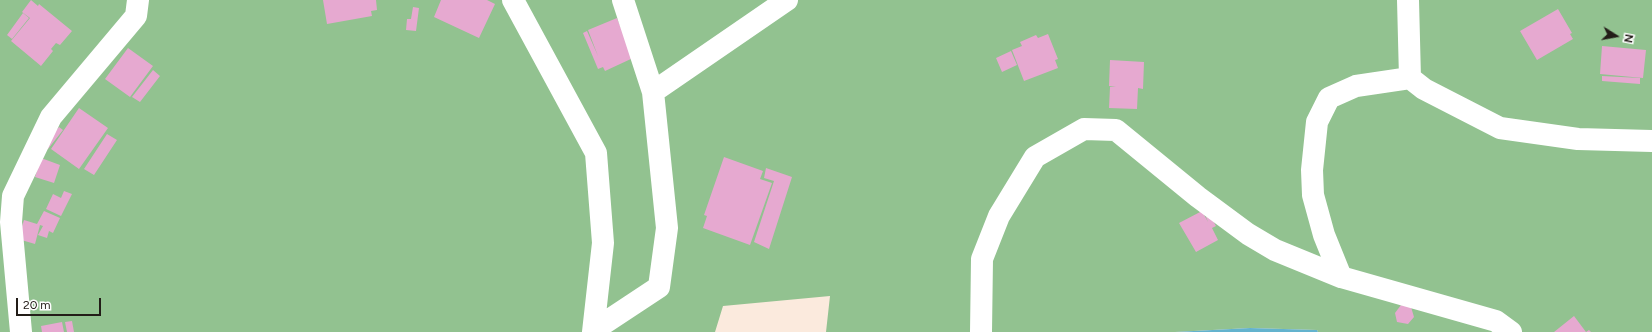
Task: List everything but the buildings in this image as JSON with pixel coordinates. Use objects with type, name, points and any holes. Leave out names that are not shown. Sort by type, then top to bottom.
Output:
[{"type":"street","points":[[21,332],[11,222],[13,196],[51,117],[136,16],[138,0]]},
{"type":"street","points":[[513,0],[596,153],[603,243],[598,331]]},
{"type":"street","points":[[598,331],[659,287],[667,228],[653,92],[623,0]]},
{"type":"street","points":[[653,92],[787,0]]},
{"type":"street","points":[[1408,0],[1410,78]]},
{"type":"street","points":[[1341,276],[1324,235],[1313,195],[1312,170],[1317,122],[1328,98],[1356,86],[1410,78],[1424,89],[1500,128],[1578,139],[1652,141]]},
{"type":"street","points":[[982,332],[982,259],[999,216],[1035,157],[1084,129],[1116,130],[1198,198],[1248,234],[1275,250],[1341,276],[1496,320],[1511,332]]},
{"type":"green space","points":[[0,0],[1652,0],[1652,332],[1318,332],[1317,330],[1250,328],[1175,332],[826,332],[830,296],[723,306],[715,332],[0,332]]},
{"type":"water","points":[[1250,328],[1317,330],[1318,332],[1175,332]]}]
